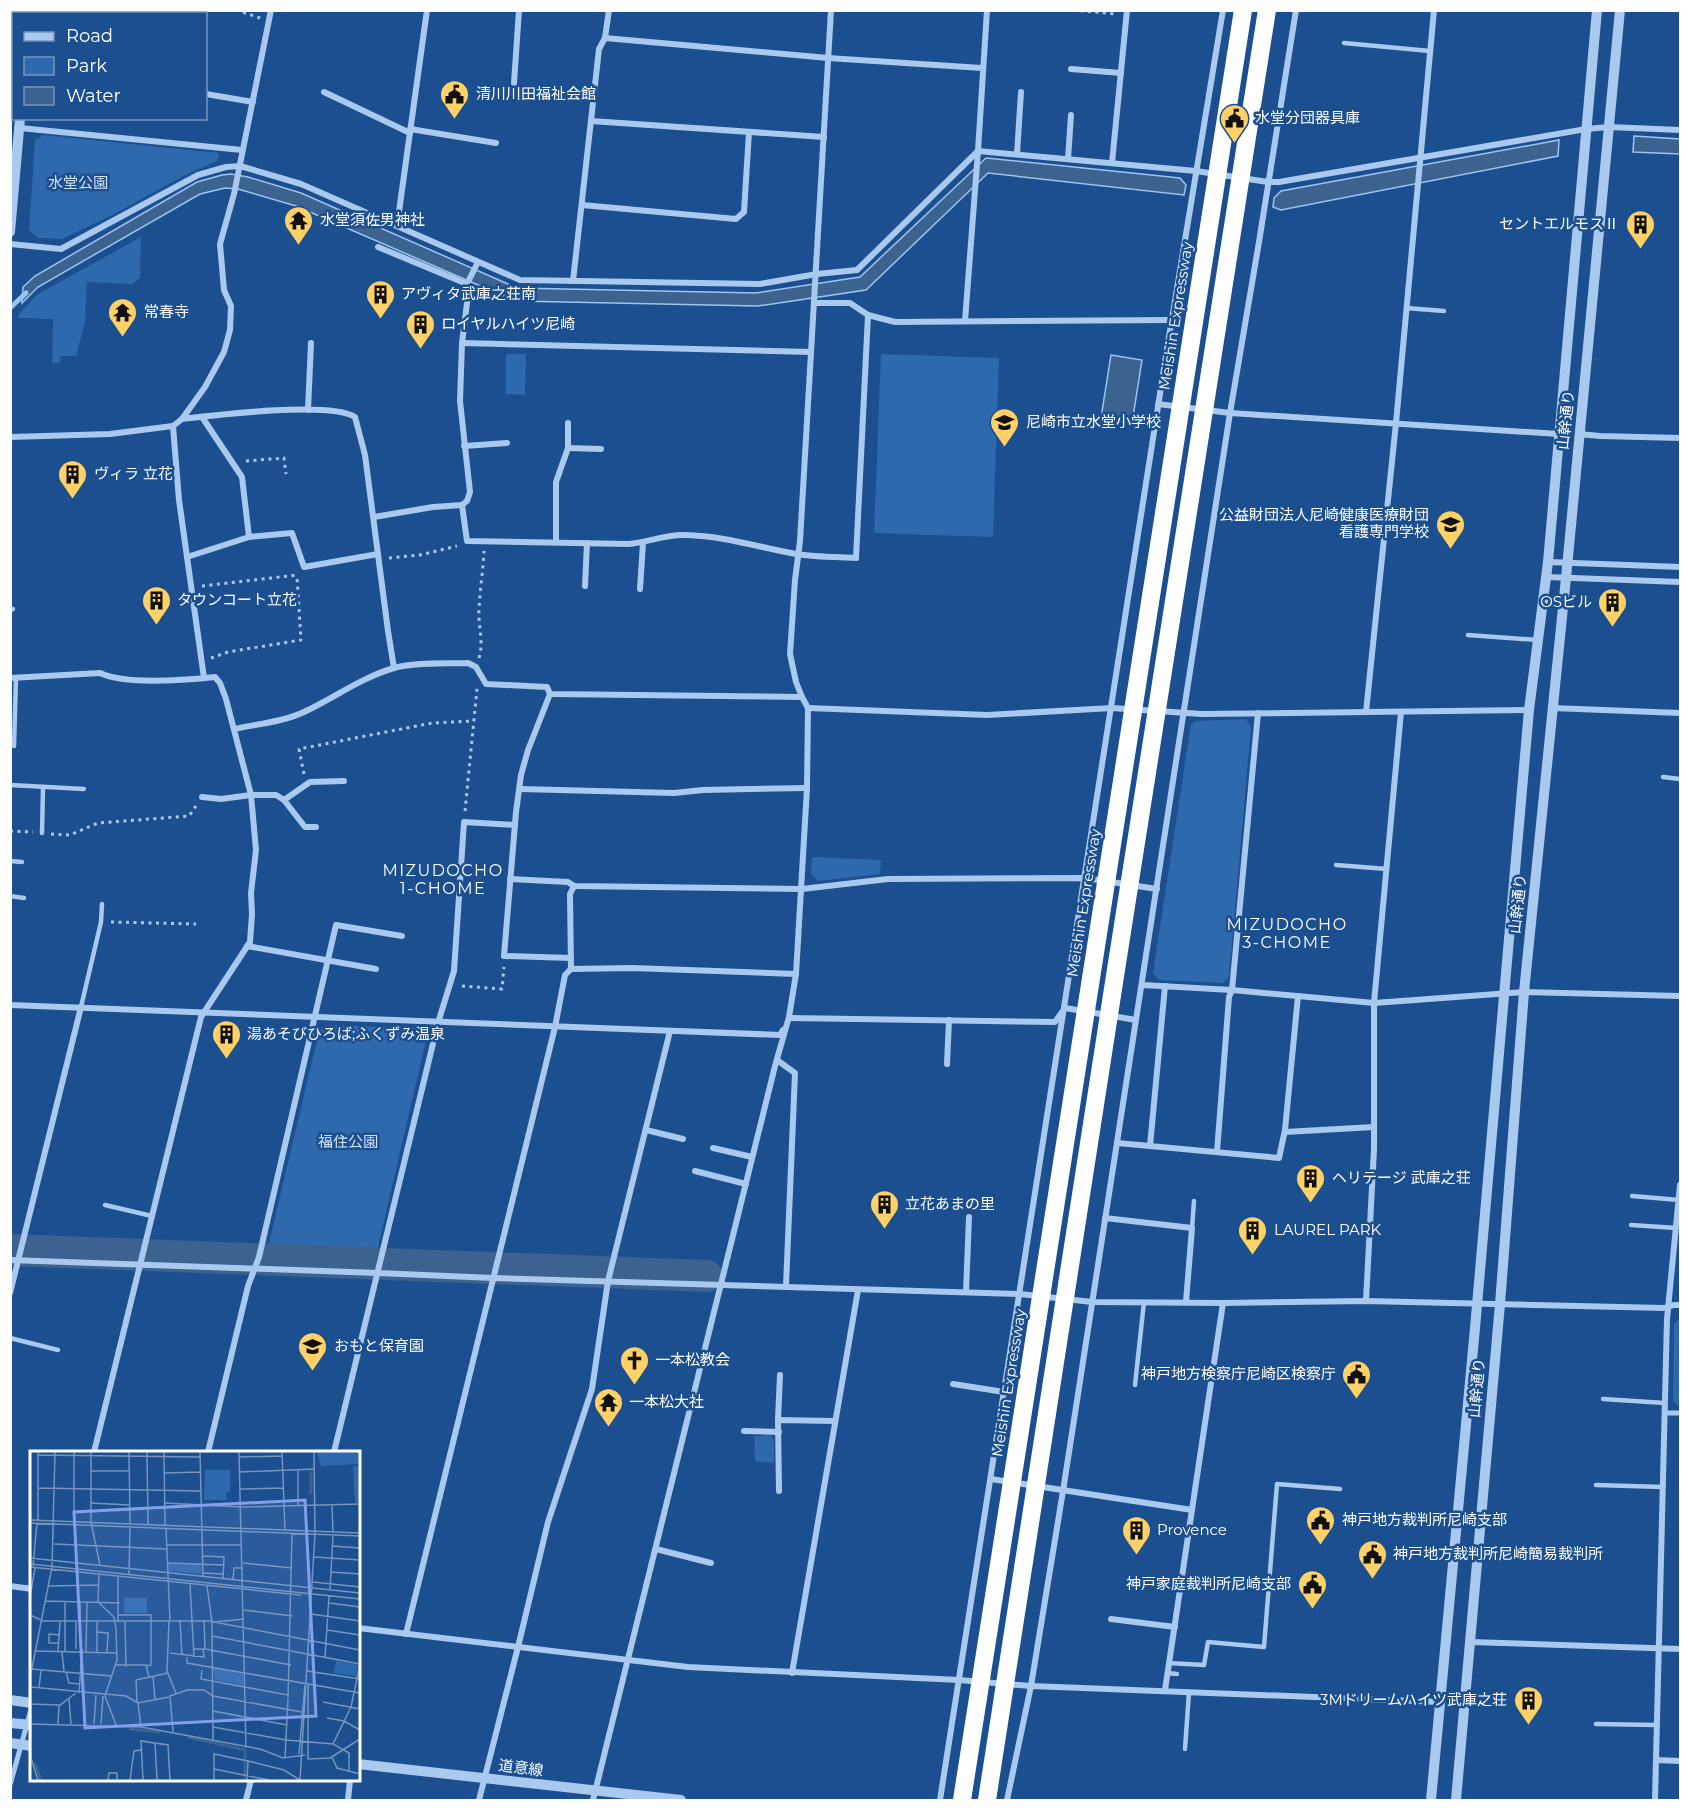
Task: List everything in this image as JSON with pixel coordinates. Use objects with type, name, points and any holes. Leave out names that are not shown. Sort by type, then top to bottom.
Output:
[{"type":"highway","name":"Meishin Expressway","points":[[962,1800],[1243,10]]},
{"type":"highway","points":[[987,1800],[1268,10]]},
{"type":"street","points":[[10,437],[110,434],[173,426],[182,419],[205,387],[224,352],[230,330],[231,306],[224,290],[220,244],[234,195],[271,10]]},
{"type":"street","points":[[397,226],[427,10]]},
{"type":"street","points":[[514,83],[519,10]]},
{"type":"street","points":[[573,281],[598,49],[605,38],[609,10]]},
{"type":"street","points":[[594,1796],[752,1157],[789,1017],[796,974],[807,788],[808,708],[796,682],[790,654],[799,554],[817,274],[831,10]]},
{"type":"street","points":[[940,1800],[1158,404],[1223,10]]},
{"type":"street","points":[[1007,1800],[1031,1686],[1063,1491],[1230,413],[1296,10]]},
{"type":"street","points":[[1366,712],[1396,423],[1434,10]]},
{"type":"street","name":"山幹通り","points":[[1431,1800],[1503,993],[1530,710],[1548,562],[1597,10]]},
{"type":"street","name":"山幹通り","points":[[1456,1800],[1500,1304],[1524,992],[1568,563],[1620,10]]},
{"type":"street","points":[[965,321],[986,11]]},
{"type":"street","points":[[1112,163],[1127,12]]},
{"type":"street","points":[[605,38],[828,58],[982,68]]},
{"type":"street","points":[[1071,69],[1122,73]]},
{"type":"street","points":[[324,92],[410,131],[496,143]]},
{"type":"street","points":[[1017,154],[1021,92]]},
{"type":"street","points":[[207,94],[253,102]]},
{"type":"street","points":[[1068,159],[1071,115]]},
{"type":"street","points":[[591,121],[824,137]]},
{"type":"street","points":[[10,232],[20,123],[242,150]]},
{"type":"street","points":[[10,244],[61,249],[198,175],[226,167],[239,168],[301,184],[477,264],[520,280],[760,284],[857,270],[978,151],[1196,171],[1279,182],[1419,161],[1586,129],[1609,127],[1680,130]]},
{"type":"street","points":[[582,205],[736,219],[744,212],[749,132]]},
{"type":"street","points":[[378,247],[467,284]]},
{"type":"street","points":[[374,517],[462,505],[467,501],[470,492],[460,401],[462,343],[468,295],[467,284],[477,264]]},
{"type":"street","points":[[815,301],[850,303],[868,315],[896,322],[1172,320]]},
{"type":"street","points":[[462,505],[467,541],[643,543],[672,535],[701,536],[799,554],[856,558],[868,315]]},
{"type":"street","points":[[308,410],[311,343]]},
{"type":"street","points":[[462,343],[811,352]]},
{"type":"street","points":[[1158,404],[1230,413],[1559,434]]},
{"type":"street","points":[[182,419],[308,410],[337,412],[355,417],[365,455],[394,668]]},
{"type":"street","points":[[202,417],[242,477],[249,537]]},
{"type":"street","points":[[556,542],[556,482],[568,447],[568,423]]},
{"type":"street","points":[[173,426],[179,500],[204,678]]},
{"type":"street","points":[[1579,434],[1680,438]]},
{"type":"street","points":[[464,446],[507,443]]},
{"type":"street","points":[[568,447],[601,449]]},
{"type":"street","points":[[187,557],[249,537],[292,533],[304,567],[379,556]]},
{"type":"street","points":[[585,586],[587,543]]},
{"type":"street","points":[[640,589],[643,543]]},
{"type":"street","points":[[1548,562],[1680,567]]},
{"type":"street","points":[[1546,577],[1680,582]]},
{"type":"street","points":[[234,729],[298,715],[336,694],[394,668],[468,663],[476,667],[486,684],[547,687],[550,694],[528,750],[520,789],[504,956],[571,958]]},
{"type":"street","points":[[13,678],[100,673],[112,678],[170,680],[215,677],[220,683],[251,795],[256,850],[251,892],[250,942],[201,1017],[94,1451]]},
{"type":"street","points":[[550,694],[802,698]]},
{"type":"street","points":[[808,708],[987,715],[1112,708],[1184,713],[1530,710]]},
{"type":"street","points":[[1552,708],[1680,713]]},
{"type":"street","points":[[1366,1301],[1374,1127],[1374,1003],[1401,712]]},
{"type":"street","points":[[1217,1152],[1229,997],[1232,990],[1258,713]]},
{"type":"street","points":[[284,800],[310,782],[344,781]]},
{"type":"street","points":[[520,789],[674,793],[703,790],[807,788]]},
{"type":"street","points":[[202,797],[221,799],[251,795],[276,795],[284,800],[306,827],[316,827]]},
{"type":"street","points":[[334,1451],[438,1023],[454,971],[464,822],[515,825]]},
{"type":"street","points":[[510,879],[568,882],[574,886],[802,889],[888,879],[1085,878],[1157,889]]},
{"type":"street","points":[[571,969],[570,894],[574,886]]},
{"type":"street","points":[[208,1451],[248,1286],[256,1263],[336,924],[402,936]]},
{"type":"street","points":[[247,946],[376,969]]},
{"type":"street","points":[[406,1634],[555,1027],[565,975],[571,969],[632,968],[796,974]]},
{"type":"street","points":[[1142,985],[1232,990],[1374,1003],[1524,992],[1680,996]]},
{"type":"street","points":[[1150,1146],[1165,986]]},
{"type":"street","points":[[1117,1143],[1279,1158],[1285,1132],[1298,996]]},
{"type":"street","points":[[10,1005],[780,1035],[789,1017]]},
{"type":"street","points":[[10,1293],[81,1007]]},
{"type":"street","points":[[1065,1008],[1136,1020]]},
{"type":"street","points":[[789,1017],[1055,1022],[1065,1008]]},
{"type":"street","points":[[947,1064],[949,1020]]},
{"type":"street","points":[[479,1800],[548,1521],[592,1389],[610,1275],[670,1030]]},
{"type":"street","points":[[777,1060],[795,1073],[786,1286]]},
{"type":"street","points":[[1285,1132],[1374,1127]]},
{"type":"street","points":[[646,1130],[683,1139]]},
{"type":"street","points":[[713,1148],[752,1157]]},
{"type":"street","points":[[695,1171],[746,1184]]},
{"type":"street","points":[[1655,1800],[1665,1403],[1669,1307],[1680,1185]]},
{"type":"street","points":[[966,1292],[969,1217]]},
{"type":"street","points":[[1105,1218],[1192,1228],[1186,1302]]},
{"type":"street","points":[[10,1260],[20,1253],[379,1267],[493,1278],[610,1275],[721,1285],[1020,1294],[1092,1302],[1366,1301],[1664,1308],[1680,1305]]},
{"type":"street","points":[[792,1673],[858,1290]]},
{"type":"street","points":[[1165,1690],[1222,1303]]},
{"type":"street","points":[[779,1491],[780,1375]]},
{"type":"street","points":[[953,1384],[1004,1392]]},
{"type":"street","points":[[1665,1413],[1680,1413]]},
{"type":"street","points":[[778,1420],[835,1421]]},
{"type":"street","points":[[744,1431],[779,1432]]},
{"type":"street","points":[[991,1479],[1192,1510]]},
{"type":"street","points":[[656,1548],[711,1563]]},
{"type":"street","points":[[10,1586],[30,1588]]},
{"type":"street","points":[[1111,1619],[1174,1627]]},
{"type":"street","points":[[360,1628],[688,1667],[959,1680],[1031,1686],[1440,1702]]},
{"type":"street","points":[[1470,1642],[1680,1649]]},
{"type":"street","points":[[10,1700],[30,1704]]},
{"type":"street","points":[[10,1785],[30,1711]]},
{"type":"street","points":[[10,1722],[30,1725]]},
{"type":"street","points":[[1656,1760],[1680,1761]]},
{"type":"street","name":"道意線","points":[[360,1764],[485,1779],[594,1796],[681,1800]]},
{"type":"street","points":[[246,1800],[251,1781]]},
{"type":"street","points":[[348,1800],[350,1781]]},
{"type":"lane","points":[[1344,43],[1430,51]]},
{"type":"lane","points":[[1406,308],[1444,310]]},
{"type":"lane","points":[[1468,635],[1538,640]]},
{"type":"lane","points":[[13,678],[14,746]]},
{"type":"lane","points":[[1663,777],[1680,779]]},
{"type":"lane","points":[[10,785],[84,789]]},
{"type":"lane","points":[[42,833],[43,787]]},
{"type":"lane","points":[[10,861],[22,862]]},
{"type":"lane","points":[[1336,865],[1387,869]]},
{"type":"lane","points":[[10,896],[24,898]]},
{"type":"lane","points":[[81,1007],[101,922],[102,904]]},
{"type":"lane","points":[[1632,1196],[1679,1200]]},
{"type":"lane","points":[[1192,1228],[1194,1201]]},
{"type":"lane","points":[[105,1205],[152,1216]]},
{"type":"lane","points":[[1631,1225],[1676,1228]]},
{"type":"lane","points":[[1135,1385],[1144,1302]]},
{"type":"lane","points":[[10,1338],[58,1350]]},
{"type":"lane","points":[[1603,1399],[1665,1403]]},
{"type":"lane","points":[[1169,1663],[1204,1665],[1208,1642],[1264,1647],[1277,1484],[1340,1489]]},
{"type":"lane","points":[[1596,1485],[1663,1487]]},
{"type":"lane","points":[[1167,1673],[1177,1674]]},
{"type":"lane","points":[[1185,1749],[1189,1691]]},
{"type":"lane","points":[[1596,1724],[1656,1725]]},
{"type":"path","points":[[236,10],[269,20]]},
{"type":"path","points":[[1073,10],[1127,12]]},
{"type":"path","points":[[232,462],[284,458],[286,474]]},
{"type":"path","points":[[476,667],[481,652],[479,611],[485,540]]},
{"type":"path","points":[[379,556],[420,555],[464,544],[467,541]]},
{"type":"path","points":[[192,588],[297,575],[302,640],[228,652],[203,662]]},
{"type":"path","points":[[464,822],[477,689],[486,684]]},
{"type":"path","points":[[292,795],[305,778],[299,749],[432,723],[473,721]]},
{"type":"path","points":[[10,831],[70,835],[98,823],[189,816],[202,797]]},
{"type":"path","points":[[101,922],[196,924]]},
{"type":"path","points":[[450,985],[502,989],[504,956]]},
{"type":"green space","name":"水堂公園","points":[[43,135],[219,153],[217,161],[187,174],[62,239],[38,238],[29,230],[35,140]]},
{"type":"green space","points":[[141,237],[140,278],[132,284],[87,282],[85,322],[76,356],[61,356],[59,363],[52,363],[53,319],[18,318],[19,314],[38,294]]},
{"type":"green space","points":[[506,354],[526,354],[525,395],[506,394]]},
{"type":"green space","points":[[881,354],[999,358],[993,537],[874,533]]},
{"type":"green space","points":[[1246,719],[1251,728],[1229,977],[1222,983],[1159,980],[1153,973],[1191,724],[1196,721]]},
{"type":"green space","points":[[812,857],[881,860],[880,874],[818,881],[811,874]]},
{"type":"green space","name":"福住公園","points":[[325,1025],[423,1028],[427,1036],[377,1251],[370,1258],[272,1254],[268,1247],[319,1032]]},
{"type":"green space","points":[[1680,1318],[1680,1408],[1673,1400],[1674,1324]]},
{"type":"green space","points":[[770,1435],[774,1440],[774,1463],[755,1461],[754,1436]]},
{"type":"water","points":[[1634,136],[1680,139],[1680,154],[1633,152]]},
{"type":"water","points":[[1559,140],[1558,156],[1281,210],[1273,207],[1274,198],[1281,191]]},
{"type":"water","points":[[986,158],[1180,178],[1186,185],[1184,195],[988,173],[866,290],[758,306],[515,301],[296,206],[238,189],[225,188],[200,194],[38,287],[22,303],[23,287],[35,276],[197,182],[231,174],[301,193],[517,288],[756,293],[860,277]]},
{"type":"water","points":[[1111,355],[1142,360],[1132,423],[1101,418]]},
{"type":"waterway","points":[[10,308],[26,293]]},
{"type":"waterway","points":[[10,1250],[707,1276]]},
{"type":"place","name":"清川川田福祉会館","points":[[455,120]]},
{"type":"place","name":"水堂分団器具庫","points":[[1234,144]]},
{"type":"place","name":"水堂須佐男神社","points":[[299,246]]},
{"type":"place","name":"セントエルモスⅡ","points":[[1640,250]]},
{"type":"place","name":"アヴィタ武庫之荘南","points":[[380,320]]},
{"type":"place","name":"常春寺","points":[[123,338]]},
{"type":"place","name":"ロイヤルハイツ尼崎","points":[[420,350]]},
{"type":"place","name":"尼崎市立水堂小学校","points":[[1005,448]]},
{"type":"place","name":"ヴィラ 立花","points":[[73,500]]},
{"type":"place","name":"公益財団法人尼崎健康医療財団 看護専門学校","points":[[1450,550]]},
{"type":"place","name":"タウンコート立花","points":[[156,626]]},
{"type":"place","name":"OSビル","points":[[1613,628]]},
{"type":"place","name":"湯あそびひろば;ふくずみ温泉","points":[[226,1060]]},
{"type":"place","name":"ヘリテージ 武庫之荘","points":[[1311,1204]]},
{"type":"place","name":"立花あまの里","points":[[884,1230]]},
{"type":"place","name":"LAUREL PARK","points":[[1253,1256]]},
{"type":"place","name":"おもと保育園","points":[[313,1372]]},
{"type":"place","name":"一本松教会","points":[[634,1386]]},
{"type":"place","name":"神戸地方検察庁尼崎区検察庁","points":[[1357,1400]]},
{"type":"place","name":"一本松大社","points":[[608,1428]]},
{"type":"place","name":"神戸地方裁判所尼崎支部","points":[[1321,1546]]},
{"type":"place","name":"Provence","points":[[1136,1556]]},
{"type":"place","name":"神戸地方裁判所尼崎簡易裁判所","points":[[1372,1580]]},
{"type":"place","name":"神戸家庭裁判所尼崎支部","points":[[1312,1610]]},
{"type":"place","name":"3Mドリームハイツ武庫之荘","points":[[1528,1726]]},
{"type":"district","name":"MIZUDOCHO 1-CHOME","points":[[443,879]]},
{"type":"district","name":"MIZUDOCHO 3-CHOME","points":[[1287,933]]}]
